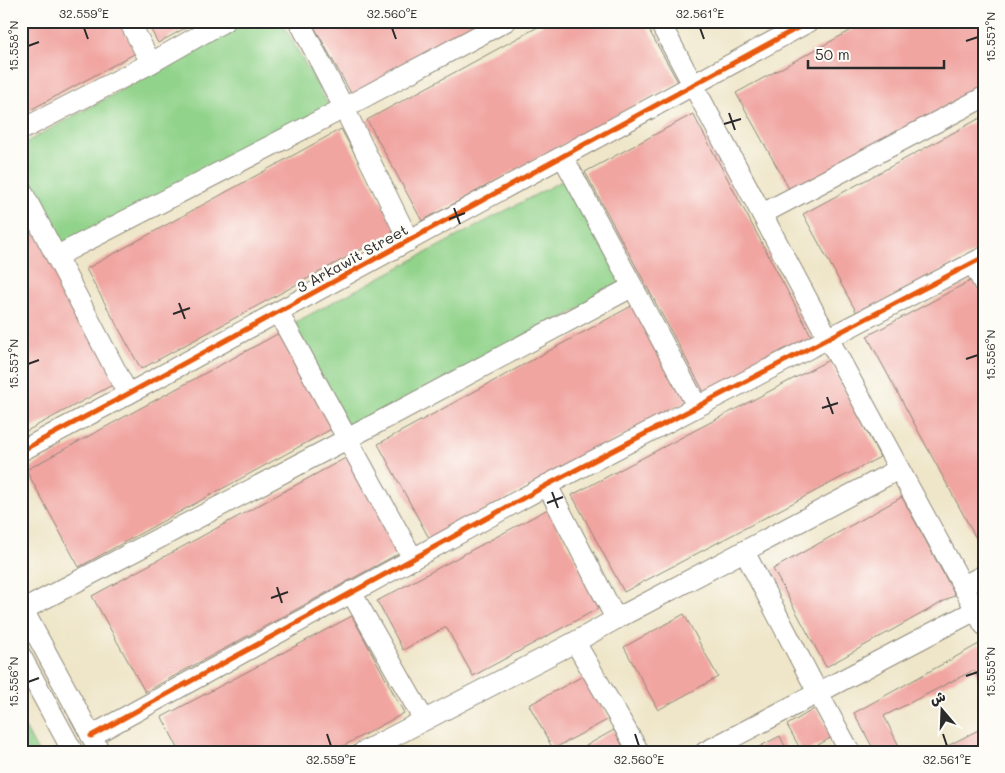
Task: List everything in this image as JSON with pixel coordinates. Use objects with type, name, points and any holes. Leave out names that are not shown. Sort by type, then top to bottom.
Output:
[{"type":"street","points":[[129,21],[151,63]]},
{"type":"street","points":[[21,130],[151,63],[225,21]]},
{"type":"street","points":[[299,21],[344,108],[408,241]]},
{"type":"street","points":[[57,256],[344,108],[506,21]]},
{"type":"street","points":[[659,21],[828,338],[980,617],[818,693],[705,752]]},
{"type":"street","name":"3 Arkawit Street","points":[[21,451],[810,21]]},
{"type":"street","points":[[762,214],[984,97]]},
{"type":"street","points":[[562,157],[697,406]]},
{"type":"street","points":[[21,189],[128,394]]},
{"type":"street","points":[[632,287],[347,440],[22,608],[96,744],[351,592],[547,485],[978,260],[984,284]]},
{"type":"street","points":[[278,312],[413,559]]},
{"type":"street","points":[[363,752],[575,642],[899,469]]},
{"type":"street","points":[[547,485],[616,619]]},
{"type":"street","points":[[744,551],[850,752]]},
{"type":"street","points":[[963,586],[984,575]]},
{"type":"street","points":[[351,592],[424,720]]},
{"type":"street","points":[[575,642],[639,752]]},
{"type":"street","points":[[21,656],[73,752]]},
{"type":"green space","points":[[248,21],[281,21],[329,106],[63,247],[21,176],[21,145]]},
{"type":"green space","points":[[569,177],[626,284],[351,431],[292,324]]},
{"type":"green space","points":[[21,720],[38,752],[21,752]]},
{"type":"building","points":[[21,21],[119,21],[136,53],[21,115]]},
{"type":"building","points":[[146,21],[198,21],[158,43]]},
{"type":"building","points":[[311,21],[487,21],[352,95]]},
{"type":"building","points":[[549,21],[644,21],[678,82],[422,221],[367,120]]},
{"type":"building","points":[[868,21],[984,21],[984,89],[792,194],[736,93]]},
{"type":"building","points":[[693,114],[813,339],[706,396],[585,172]]},
{"type":"building","points":[[984,116],[984,247],[858,315],[803,214]]},
{"type":"building","points":[[341,129],[397,230],[141,369],[86,269]]},
{"type":"building","points":[[21,202],[118,382],[21,434]]},
{"type":"building","points":[[974,279],[984,296],[984,553],[867,336]]},
{"type":"building","points":[[637,303],[689,400],[430,540],[378,444]]},
{"type":"building","points":[[285,330],[337,426],[79,567],[26,470]]},
{"type":"building","points":[[829,360],[880,457],[624,592],[572,495]]},
{"type":"building","points":[[351,455],[403,551],[145,692],[92,596]]},
{"type":"building","points":[[902,497],[955,595],[826,667],[773,569]]},
{"type":"building","points":[[548,509],[601,607],[473,676],[446,627],[403,650],[377,601]]},
{"type":"building","points":[[684,614],[718,677],[658,710],[624,647]]},
{"type":"building","points":[[352,616],[404,713],[332,752],[180,752],[162,717]]},
{"type":"building","points":[[979,644],[984,652],[984,690],[974,670],[884,716],[902,752],[875,752],[854,713]]},
{"type":"building","points":[[585,675],[609,719],[553,749],[529,705]]},
{"type":"building","points":[[816,708],[832,737],[806,752],[802,752],[787,725]]},
{"type":"building","points":[[984,727],[984,752],[936,752]]},
{"type":"building","points":[[614,730],[626,752],[575,752]]},
{"type":"building","points":[[780,736],[788,752],[749,752]]},
{"type":"cycle path","points":[[21,451],[810,21]]},
{"type":"cycle path","points":[[91,736],[547,485],[984,257]]}]
